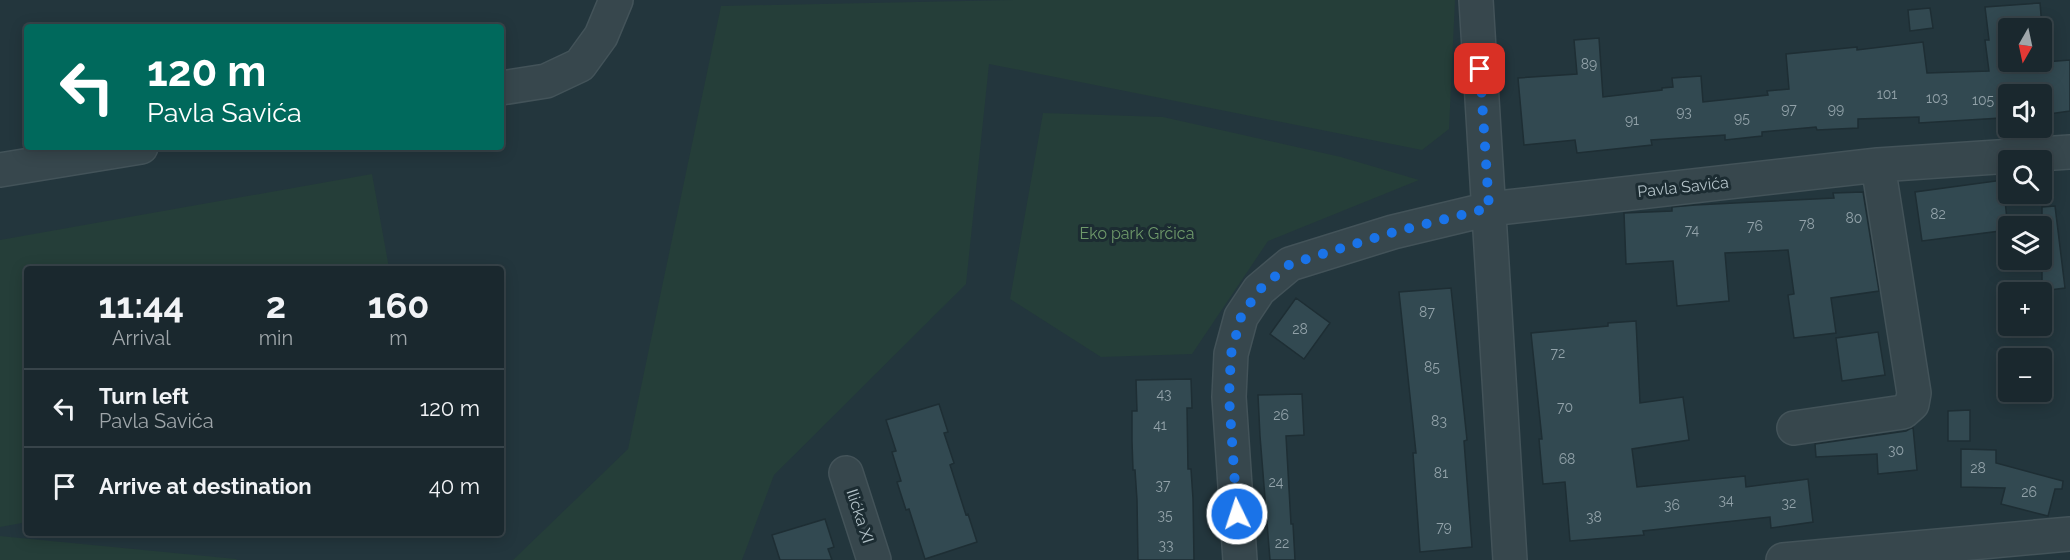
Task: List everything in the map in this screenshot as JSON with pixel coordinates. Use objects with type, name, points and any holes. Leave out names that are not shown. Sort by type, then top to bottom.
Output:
[{"type":"street","points":[[504,88],[546,81],[580,65],[601,36],[616,0]]},
{"type":"street","points":[[1476,0],[1510,560]]},
{"type":"street","points":[[0,170],[123,150]]},
{"type":"street","name":"Pavla Savića","points":[[1240,560],[1229,397],[1231,354],[1241,317],[1259,290],[1290,264],[1394,232],[1489,208],[1878,165],[2070,152]]},
{"type":"street","points":[[1794,428],[1903,412],[1914,399],[1878,165]]},
{"type":"street","name":"Ilićka XI","points":[[846,472],[874,560]]},
{"type":"street","points":[[1783,560],[2070,534]]},
{"type":"green space","points":[[1013,0],[1455,0],[1449,129],[1422,150],[989,64],[966,284],[774,475],[742,560],[513,560],[628,449],[721,6]]},
{"type":"green space","name":"Eko park Grčica","points":[[1043,113],[1163,117],[1341,157],[1419,180],[1268,241],[1192,354],[1101,357],[1010,299]]},
{"type":"green space","points":[[372,174],[389,266],[24,266],[24,523],[0,527],[0,240]]},
{"type":"green space","points":[[0,536],[236,559],[237,560],[0,560]]},
{"type":"building","points":[[2040,3],[2041,18],[1998,18],[1998,72],[2052,72],[2052,61],[2070,60],[2070,111],[2052,114],[2052,84],[1998,84],[1998,118],[1919,123],[1919,117],[1858,119],[1858,128],[1817,130],[1816,127],[1762,132],[1762,136],[1725,140],[1725,135],[1651,140],[1652,145],[1577,153],[1575,140],[1524,145],[1518,78],[1577,74],[1574,40],[1599,38],[1603,97],[1662,90],[1662,88],[1673,87],[1672,78],[1701,76],[1703,102],[1768,95],[1767,91],[1789,89],[1786,54],[1857,47],[1857,50],[1923,42],[1927,73],[1989,71],[1985,40],[1989,40],[1985,7]]},
{"type":"building","points":[[1930,8],[1933,28],[1910,31],[1908,10]]},
{"type":"building","points":[[1998,181],[1998,204],[2005,204],[2007,216],[1998,216],[1998,231],[1922,241],[1915,192]]},
{"type":"building","points":[[1863,192],[1879,291],[1831,298],[1836,333],[1794,338],[1788,295],[1794,294],[1788,250],[1725,253],[1729,301],[1677,306],[1673,261],[1626,264],[1624,213],[1672,211],[1672,207],[1695,205],[1834,198],[1833,193]]},
{"type":"building","points":[[2055,206],[2065,288],[2052,290],[2052,282],[2042,282],[2042,270],[2052,270],[2052,216],[2042,216],[2042,207]]},
{"type":"building","points":[[1451,288],[1467,440],[1464,441],[1472,547],[1420,552],[1413,453],[1416,453],[1399,292]]},
{"type":"building","points":[[1296,298],[1330,323],[1304,359],[1270,334]]},
{"type":"building","points":[[1636,321],[1640,403],[1683,397],[1689,440],[1632,449],[1637,487],[1745,476],[1746,487],[1808,479],[1813,522],[1771,528],[1770,517],[1643,531],[1644,535],[1570,541],[1565,482],[1543,484],[1539,439],[1542,439],[1531,333]]},
{"type":"building","points":[[1878,332],[1885,375],[1842,381],[1836,338]]},
{"type":"building","points":[[1191,379],[1192,408],[1187,408],[1188,469],[1191,469],[1193,499],[1194,560],[1138,560],[1137,500],[1132,441],[1132,411],[1137,411],[1136,380]]},
{"type":"building","points":[[1302,394],[1304,435],[1286,436],[1295,560],[1270,560],[1258,395]]},
{"type":"building","points":[[939,404],[948,432],[944,433],[954,463],[950,465],[977,542],[925,559],[909,509],[906,510],[897,482],[901,481],[892,452],[896,451],[886,420]]},
{"type":"building","points":[[1970,410],[1970,441],[1948,441],[1948,411]]},
{"type":"building","points":[[1913,427],[1917,470],[1878,474],[1877,454],[1816,457],[1815,444],[1906,431]]},
{"type":"building","points":[[1961,449],[1996,450],[1996,463],[2063,481],[2062,489],[2055,489],[2048,516],[2001,504],[2005,488],[1961,487]]},
{"type":"building","points":[[825,519],[834,547],[828,549],[832,560],[780,560],[772,535]]},
{"type":"route","points":[[1237,514],[1229,397],[1231,354],[1241,317],[1259,290],[1290,264],[1394,232],[1489,208],[1480,69]]}]
